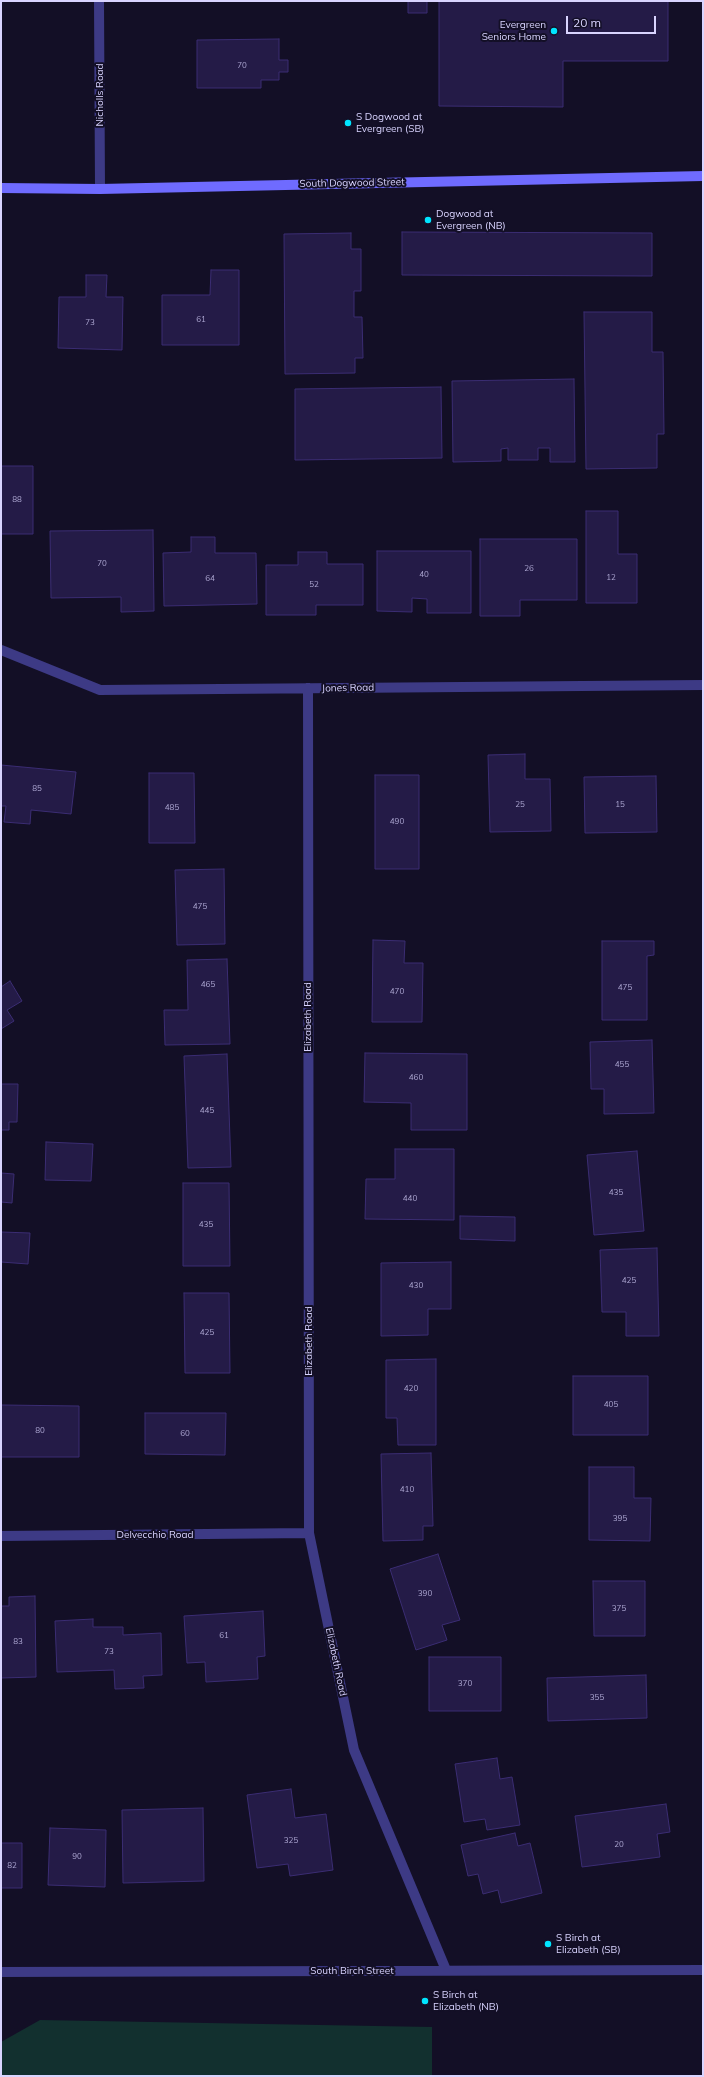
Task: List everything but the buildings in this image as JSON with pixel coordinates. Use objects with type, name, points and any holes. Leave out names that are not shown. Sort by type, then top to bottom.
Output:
[{"type":"main road","name":"South Dogwood Street","points":[[1,188],[100,188],[703,176]]},
{"type":"street","name":"Nicholls Road","points":[[99,1],[100,188]]},
{"type":"street","name":"Jones Road","points":[[1,650],[100,690],[703,685]]},
{"type":"street","name":"Elizabeth Road","points":[[308,688],[309,1534],[354,1750],[446,1970]]},
{"type":"street","name":"Delvecchio Road","points":[[1,1536],[309,1534]]},
{"type":"street","name":"South Birch Street","points":[[1,1972],[703,1970]]},
{"type":"green space","points":[[40,2020],[432,2027],[432,2076],[1,2076],[1,2042]]},
{"type":"place","name":"Evergreen Seniors Home","points":[[554,31]]},
{"type":"place","name":"S Dogwood at Evergreen (SB)","points":[[348,123]]},
{"type":"place","name":"Dogwood at Evergreen (NB)","points":[[428,220]]},
{"type":"place","name":"S Birch at Elizabeth (SB)","points":[[548,1944]]},
{"type":"place","name":"S Birch at Elizabeth (NB)","points":[[425,2001]]}]
